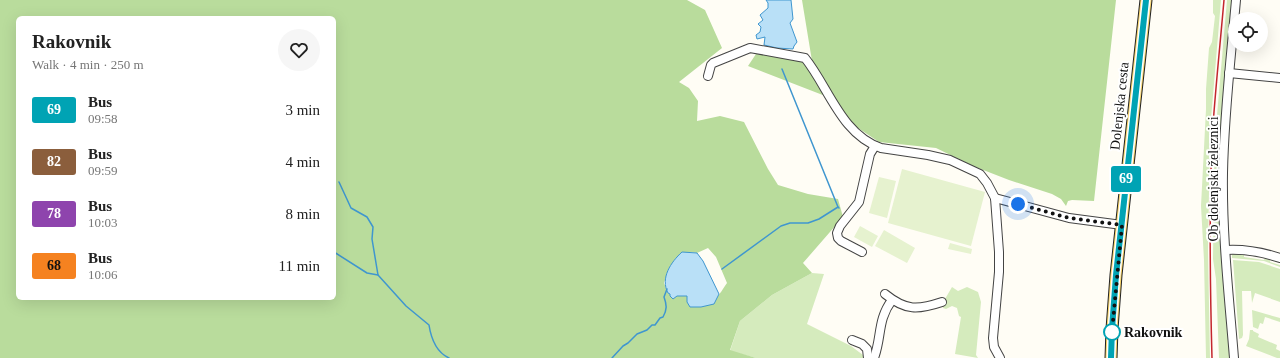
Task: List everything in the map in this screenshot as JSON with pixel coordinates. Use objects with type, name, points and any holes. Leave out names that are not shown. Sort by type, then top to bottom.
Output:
[{"type":"main road","name":"Dolenjska cesta","points":[[1112,358],[1113,314],[1146,0]]},
{"type":"street","name":"Ob dolenjski železnici","points":[[1234,358],[1223,216],[1223,167],[1229,73],[1236,0]]},
{"type":"street","points":[[708,76],[713,63],[750,48],[805,58],[811,65],[834,105],[851,128],[875,146],[928,154],[950,160],[980,174],[995,198],[1000,252],[1000,272],[993,338],[994,347],[1000,358]]},
{"type":"street","points":[[1229,73],[1280,78]]},
{"type":"street","points":[[862,252],[841,241],[838,238],[837,233],[840,226],[859,202],[870,154],[875,146]]},
{"type":"street","points":[[995,198],[1069,218],[1122,225]]},
{"type":"street","points":[[1226,250],[1255,251],[1280,258]]},
{"type":"street","points":[[885,294],[892,300],[906,306],[922,308],[942,302]]},
{"type":"street","points":[[874,358],[877,350],[882,316],[892,300]]},
{"type":"street","points":[[852,340],[862,344],[868,349],[868,358]]},
{"type":"green space","points":[[0,0],[687,0],[705,10],[722,48],[679,82],[689,88],[698,101],[697,121],[720,116],[744,122],[768,169],[778,185],[808,194],[838,199],[843,217],[803,263],[812,273],[772,295],[740,321],[730,350],[756,358],[0,358]],"holes":[[[708,248],[716,257],[727,283],[719,295],[711,303],[701,307],[687,296],[670,296],[671,294],[668,293],[664,283],[669,268],[677,257],[690,252],[697,253]]]},
{"type":"green space","points":[[802,0],[1116,0],[1094,201],[1072,200],[1068,201],[1066,206],[1061,199],[1052,194],[973,166],[936,148],[879,142],[852,124],[833,99],[748,66],[756,54],[812,61]]},
{"type":"green space","points":[[1213,0],[1221,0],[1210,131],[1208,251],[1210,358],[1206,358],[1204,260],[1201,206],[1209,48],[1212,42],[1215,16],[1213,13]]},
{"type":"green space","points":[[1227,0],[1233,0],[1232,12],[1228,12],[1228,52],[1221,131],[1230,358],[1219,358],[1216,279],[1213,259],[1215,138]]},
{"type":"green space","points":[[902,169],[985,192],[971,246],[888,223]]},
{"type":"green space","points":[[879,177],[896,181],[887,218],[869,213]]},
{"type":"green space","points":[[860,226],[878,236],[872,247],[854,237]]},
{"type":"green space","points":[[884,230],[915,248],[907,263],[875,246]]},
{"type":"green space","points":[[950,243],[972,249],[971,254],[948,249]]},
{"type":"green space","points":[[1232,253],[1244,253],[1244,257],[1264,260],[1266,256],[1271,257],[1270,262],[1280,265],[1280,267],[1264,261],[1232,258]]},
{"type":"green space","points":[[1233,260],[1259,262],[1280,269],[1280,302],[1255,293],[1252,303],[1251,291],[1242,291],[1243,335],[1242,338],[1239,339]]},
{"type":"green space","points":[[812,273],[824,274],[807,324],[851,346],[863,355],[863,358],[756,358],[730,351],[740,321],[772,295]]},
{"type":"green space","points":[[952,287],[958,291],[967,287],[978,292],[981,302],[976,355],[978,358],[955,354],[961,317],[959,316],[957,308],[952,306],[946,309],[943,308],[945,299]]},
{"type":"green space","points":[[1252,310],[1280,318],[1280,322],[1265,317],[1263,324],[1260,323],[1258,329],[1253,327]]},
{"type":"green space","points":[[1250,330],[1253,330],[1259,334],[1258,337],[1277,345],[1276,349],[1280,351],[1280,358],[1246,346],[1249,339]]},
{"type":"water","points":[[766,0],[791,0],[793,19],[790,23],[797,42],[793,49],[764,45],[765,37],[757,39],[756,35],[760,32],[761,27],[758,24],[763,20],[760,15],[768,8],[768,3]]},
{"type":"water","points":[[682,252],[697,253],[703,261],[719,294],[714,304],[701,307],[690,307],[687,302],[687,296],[677,296],[673,299],[668,293],[665,282],[666,276],[671,265]]},
{"type":"waterway","points":[[782,69],[838,207]]},
{"type":"waterway","points":[[339,182],[351,208],[367,217],[373,227],[372,239],[378,275],[406,306],[429,325],[431,335],[437,348],[449,358]]},
{"type":"waterway","points":[[722,269],[781,226],[790,223],[808,223],[819,219],[838,207],[839,208]]},
{"type":"waterway","points":[[336,253],[367,273],[378,275]]},
{"type":"waterway","points":[[612,358],[637,334],[647,330],[652,325],[655,325],[660,318],[663,317],[666,307],[664,297],[667,289]]},
{"type":"railway","points":[[1212,358],[1210,248],[1211,166],[1213,122],[1224,0]]},
{"type":"bus line","name":"69","points":[[1111,358],[1116,275],[1146,0]]},
{"type":"place","name":"Rakovnik","points":[[1112,332]]},
{"type":"route","points":[[1018,204],[1069,218],[1122,225],[1112,332]]}]
